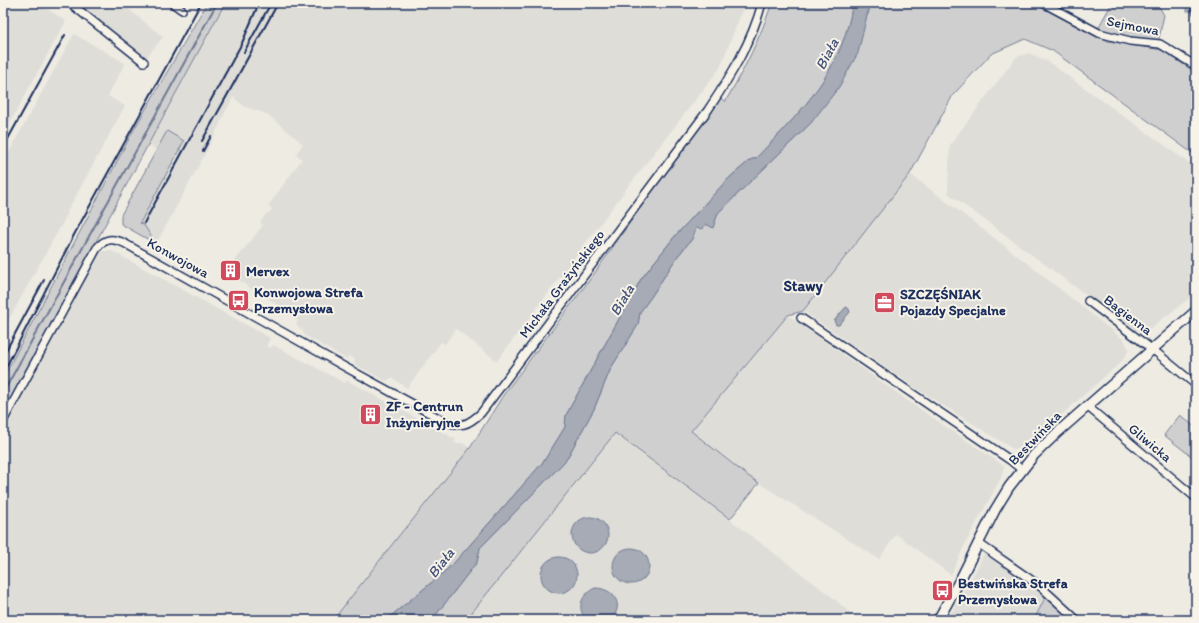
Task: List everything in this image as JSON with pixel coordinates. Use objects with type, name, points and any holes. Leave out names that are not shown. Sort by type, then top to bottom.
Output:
[{"type":"street","points":[[70,3],[144,62]]},
{"type":"street","points":[[172,3],[182,10]]},
{"type":"street","name":"Michała Grażyńskiego","points":[[462,425],[472,421],[481,413],[708,110],[744,52],[762,3]]},
{"type":"street","name":"Sejmowa","points":[[1043,3],[1099,33],[1130,41],[1160,44],[1196,66]]},
{"type":"street","name":"Konwojowa","points":[[3,421],[97,248],[102,242],[109,239],[124,243],[444,421],[454,425],[462,425]]},
{"type":"street","name":"Bagienna","points":[[1088,301],[1152,349],[1196,385]]},
{"type":"street","name":"Bestwińska","points":[[938,620],[1005,493],[1022,470],[1048,441],[1196,311]]},
{"type":"street","points":[[801,318],[1010,460],[1022,470]]},
{"type":"street","name":"Gliwicka","points":[[1087,406],[1196,498]]},
{"type":"street","points":[[978,543],[1040,586],[1077,620]]},
{"type":"shaded area","points":[[3,3],[37,3],[66,21],[3,135]]},
{"type":"shaded area","points":[[77,3],[121,3],[163,37],[146,58]]},
{"type":"shaded area","points":[[207,3],[225,3],[3,414],[3,378],[132,133]]},
{"type":"shaded area","points":[[225,3],[745,3],[720,68],[627,188],[497,361],[456,329],[445,344],[441,342],[407,388],[392,378],[386,381],[354,364],[355,359],[349,356],[346,359],[304,335],[303,331],[296,324],[298,321],[255,288],[251,289],[227,271],[263,225],[260,222],[272,209],[268,206],[302,159],[296,154],[303,144],[267,114],[245,107],[233,97],[206,152],[156,244],[121,224],[121,215],[156,150],[147,144]]},
{"type":"shaded area","points":[[772,3],[852,3],[851,15],[838,54],[819,87],[796,116],[770,144],[756,158],[750,160],[728,179],[675,236],[641,279],[566,415],[565,427],[544,461],[454,563],[386,620],[333,620],[470,448],[504,394],[594,274],[643,204],[721,98],[725,102],[751,54]]},
{"type":"shaded area","points":[[852,3],[870,3],[858,53],[839,87],[811,123],[718,213],[713,228],[706,224],[702,229],[696,228],[692,239],[677,257],[640,312],[638,325],[611,368],[594,409],[566,460],[480,548],[477,562],[432,620],[386,620],[454,563],[544,461],[565,427],[566,415],[641,279],[675,236],[728,179],[750,160],[756,158],[808,102],[829,71],[838,54],[849,24]]},
{"type":"shaded area","points":[[870,3],[1036,3],[1108,41],[1162,50],[1196,73],[1196,156],[1053,51],[1025,39],[991,54],[953,95],[910,174],[803,311],[788,315],[691,431],[759,483],[730,519],[615,433],[466,620],[432,620],[477,562],[480,548],[566,460],[594,409],[611,368],[638,325],[640,312],[677,257],[692,239],[696,228],[706,224],[713,227],[718,213],[811,123],[869,12]]},
{"type":"shaded area","points":[[1112,3],[1159,3],[1158,5],[1164,15],[1158,43],[1134,40],[1097,30]]},
{"type":"shaded area","points":[[1187,3],[1196,3],[1196,11],[1187,11]]},
{"type":"shaded area","points":[[74,34],[125,63],[108,96],[125,106],[3,330],[3,163]]},
{"type":"shaded area","points":[[1029,53],[1047,61],[1196,168],[1196,293],[1148,330],[1134,330],[948,193],[950,145],[1016,57]]},
{"type":"shaded area","points":[[167,131],[184,141],[140,223],[144,225],[156,244],[121,224],[121,215]]},
{"type":"shaded area","points":[[910,174],[1018,256],[1124,340],[1129,350],[1122,361],[1023,449],[1013,449],[917,389],[803,311]]},
{"type":"shaded area","points":[[110,250],[270,338],[266,346],[271,348],[273,345],[345,383],[347,380],[456,439],[454,442],[457,444],[462,443],[470,448],[333,620],[3,620],[3,432],[100,252]]},
{"type":"shaded area","points":[[847,307],[850,312],[839,325],[836,325],[834,321]]},
{"type":"shaded area","points":[[788,315],[908,401],[1004,466],[1001,478],[966,542],[951,575],[896,534],[879,559],[748,476],[691,431]]},
{"type":"shaded area","points":[[1180,415],[1196,428],[1196,460],[1164,435]]},
{"type":"shaded area","points":[[615,433],[831,596],[858,620],[466,620]]},
{"type":"shaded area","points":[[594,517],[603,522],[607,528],[607,542],[603,548],[594,553],[586,553],[577,548],[573,542],[572,531],[577,522],[583,518]]},
{"type":"shaded area","points":[[635,548],[644,553],[648,559],[648,573],[644,579],[635,584],[627,584],[618,579],[614,573],[613,562],[618,553],[624,549]]},
{"type":"shaded area","points":[[985,552],[1046,596],[1034,620],[947,620]]},
{"type":"shaded area","points":[[563,557],[572,562],[576,568],[576,582],[572,588],[563,593],[555,593],[546,588],[542,582],[541,571],[546,562],[552,558]]},
{"type":"shaded area","points":[[595,588],[607,591],[615,598],[617,609],[611,620],[587,620],[581,611],[584,598]]},
{"type":"shaded area","points":[[1046,596],[1072,620],[1034,620]]},
{"type":"waterway","points":[[3,393],[217,3]]},
{"type":"waterway","points":[[1191,3],[1191,10],[1196,18]]},
{"type":"railway","points":[[3,373],[75,233],[201,3]]},
{"type":"railway","points":[[144,223],[242,43],[259,3]]},
{"type":"railway","points":[[244,52],[271,3]]},
{"type":"railway","points":[[202,141],[278,3]]},
{"type":"railway","points":[[3,148],[65,35]]},
{"type":"railway","points":[[203,151],[211,136]]},
{"type":"railway","points":[[3,356],[44,280]]},
{"type":"place","name":"Mervex","points":[[231,271]]},
{"type":"place","name":"Konwojowa Strefa Przemysłowa","points":[[239,300]]},
{"type":"place","name":"SZCZĘŚNIAK Pojazdy Specjalne","points":[[885,302]]},
{"type":"place","name":"ZF - Centrun Inżynieryjne","points":[[370,414]]},
{"type":"place","name":"Bestwińska Strefa Przemysłowa","points":[[943,591]]},
{"type":"district","name":"Stawy","points":[[803,286]]},
{"type":"water label","name":"Biała","points":[[827,54]]},
{"type":"water label","name":"Biała","points":[[622,300]]},
{"type":"water label","name":"Biała","points":[[441,563]]}]
